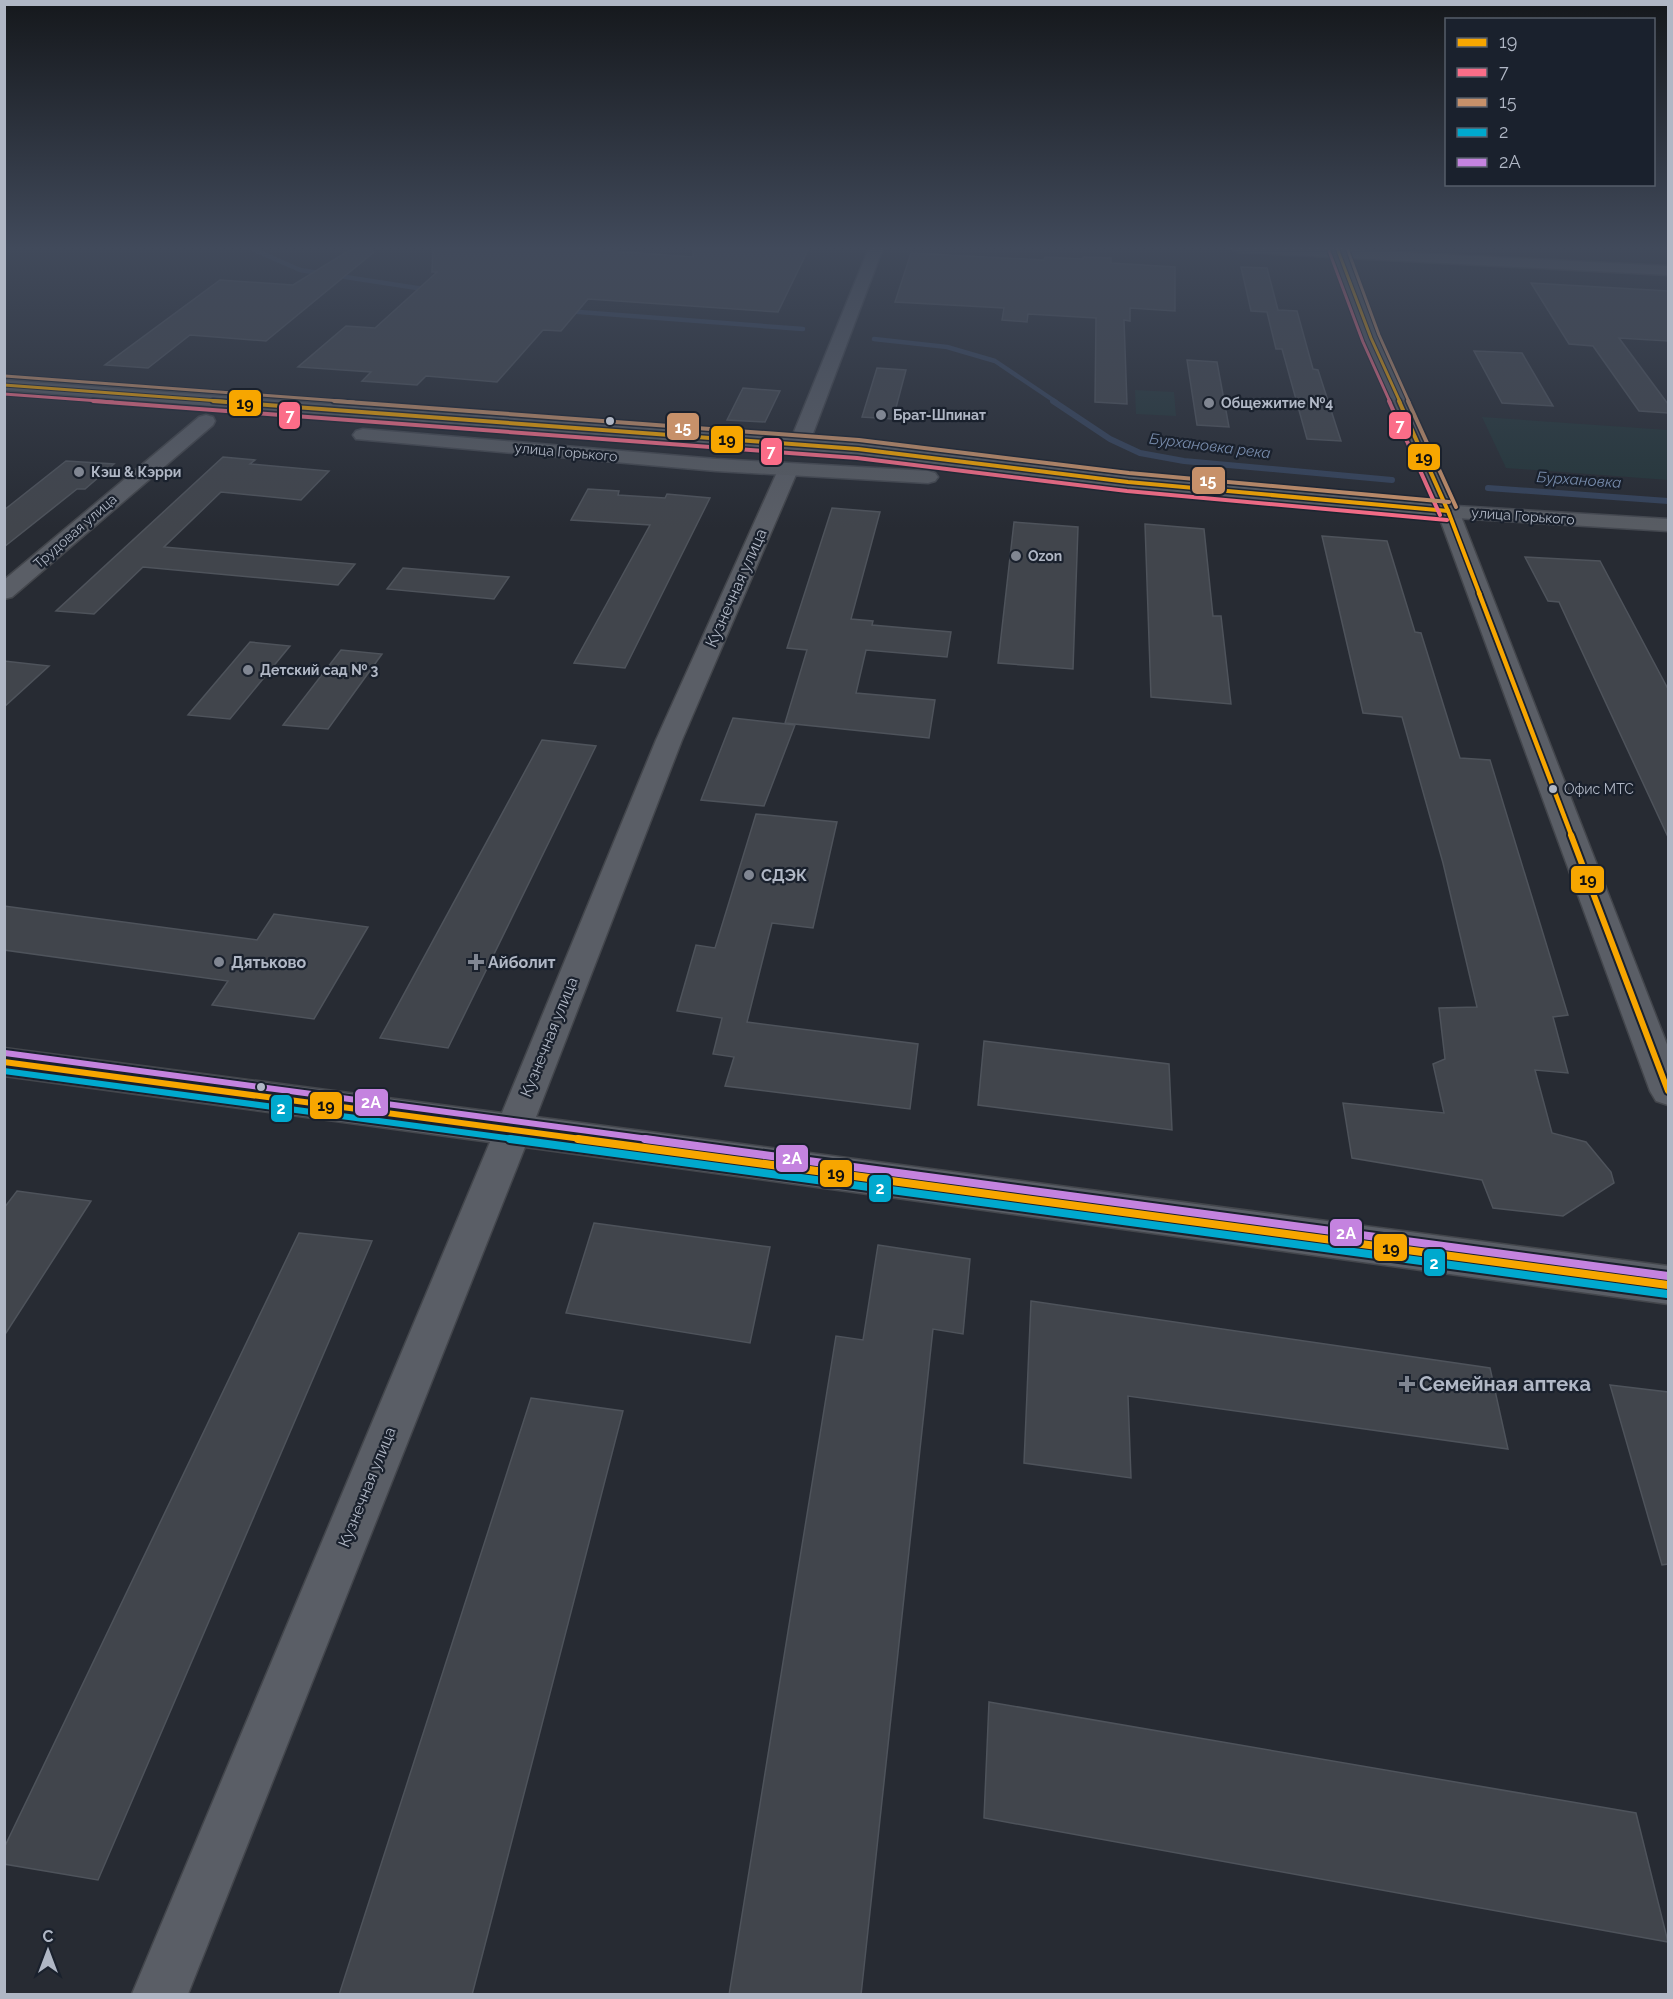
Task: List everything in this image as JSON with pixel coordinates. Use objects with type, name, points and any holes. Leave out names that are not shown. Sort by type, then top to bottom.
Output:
[{"type":"main road","points":[[1373,341],[1448,511]]},
{"type":"main road","name":"улица Горького","points":[[4,385],[799,444],[858,449],[1128,482],[1448,511],[1668,525]]},
{"type":"main road","name":"Трудовая улица","points":[[206,421],[228,402]]},
{"type":"main road","name":"улица Горького","points":[[4,406],[788,470],[1128,482]]},
{"type":"main road","name":"Кузнечная улица","points":[[788,470],[799,444]]},
{"type":"street","name":"Кузнечная улица","points":[[799,444],[839,341]]},
{"type":"street","name":"Трудовая улица","points":[[4,592],[206,421]]},
{"type":"street","name":"Кузнечная улица","points":[[160,1995],[669,740],[788,470]]},
{"type":"street","points":[[1448,511],[1668,1091]]},
{"type":"street","points":[[4,1062],[1668,1286]]},
{"type":"shaded area","points":[[1135,390],[1174,392],[1176,416],[1136,414]]},
{"type":"shaded area","points":[[1482,417],[1668,430],[1668,480],[1506,468]]},
{"type":"building","points":[[137,341],[182,341],[148,368],[105,365]]},
{"type":"building","points":[[328,341],[533,341],[497,382],[426,376],[417,385],[362,381],[371,372],[298,367]]},
{"type":"building","points":[[1096,341],[1125,341],[1127,404],[1095,402]]},
{"type":"building","points":[[1274,341],[1305,341],[1313,369],[1318,370],[1341,441],[1307,439],[1282,349],[1276,349]]},
{"type":"building","points":[[1567,341],[1621,341],[1668,404],[1668,413],[1639,411],[1593,346],[1569,344]]},
{"type":"building","points":[[1474,351],[1522,353],[1553,406],[1502,403]]},
{"type":"building","name":"Общежитие №4","points":[[1187,360],[1217,362],[1229,427],[1197,425]]},
{"type":"building","points":[[877,368],[906,370],[893,419],[862,417]]},
{"type":"building","points":[[743,388],[780,391],[765,422],[727,420]]},
{"type":"building","points":[[223,457],[255,460],[250,464],[329,471],[301,500],[221,492],[164,547],[355,564],[338,585],[143,567],[94,614],[56,611]]},
{"type":"building","points":[[66,461],[114,464],[85,489],[77,489],[4,547],[4,510]]},
{"type":"building","points":[[588,489],[619,491],[618,495],[665,498],[667,494],[710,498],[625,668],[574,663],[650,525],[571,520]]},
{"type":"building","points":[[832,508],[880,512],[851,619],[873,621],[872,625],[951,632],[947,657],[866,650],[856,693],[935,700],[929,738],[785,723],[807,650],[787,648]]},
{"type":"building","points":[[1014,522],[1078,527],[1073,669],[998,663]]},
{"type":"building","points":[[1145,524],[1204,529],[1213,616],[1221,616],[1231,704],[1151,697]]},
{"type":"building","points":[[1322,536],[1387,541],[1415,632],[1421,633],[1460,758],[1490,760],[1568,1015],[1553,1017],[1568,1073],[1535,1070],[1552,1133],[1586,1142],[1611,1172],[1614,1183],[1563,1216],[1493,1208],[1482,1180],[1352,1158],[1343,1103],[1444,1113],[1433,1064],[1445,1059],[1439,1008],[1477,1007],[1443,863],[1402,717],[1363,713]]},
{"type":"building","points":[[1525,557],[1600,561],[1668,689],[1668,837],[1559,602],[1548,601]]},
{"type":"building","points":[[403,568],[509,577],[494,599],[387,589]]},
{"type":"building","points":[[250,642],[290,646],[230,719],[188,715]]},
{"type":"building","points":[[341,650],[382,654],[328,729],[283,725]]},
{"type":"building","points":[[4,661],[49,666],[4,707]]},
{"type":"building","points":[[733,718],[795,725],[764,806],[701,800]]},
{"type":"building","points":[[542,740],[596,746],[448,1048],[380,1038]]},
{"type":"building","points":[[756,814],[837,822],[813,928],[772,923],[747,1022],[918,1044],[910,1109],[725,1086],[734,1057],[713,1054],[722,1018],[677,1011],[696,945],[715,948]]},
{"type":"building","points":[[4,906],[257,940],[274,914],[368,927],[314,1019],[212,1005],[228,981],[4,950]]},
{"type":"building","points":[[984,1041],[1169,1064],[1172,1130],[978,1105]]},
{"type":"building","points":[[17,1191],[91,1201],[4,1336],[4,1208]]},
{"type":"building","points":[[594,1223],[770,1247],[750,1343],[566,1313]]},
{"type":"building","points":[[299,1233],[372,1241],[98,1880],[4,1864],[4,1848]]},
{"type":"building","points":[[878,1245],[970,1259],[963,1334],[933,1329],[861,1995],[729,1995],[836,1336],[863,1340]]},
{"type":"building","points":[[1031,1301],[1490,1368],[1508,1449],[1128,1396],[1131,1478],[1024,1463]]},
{"type":"building","points":[[1610,1385],[1668,1392],[1668,1564],[1662,1565]]},
{"type":"building","points":[[531,1398],[623,1411],[472,1995],[339,1995]]},
{"type":"building","points":[[989,1702],[1636,1813],[1668,1942],[984,1818]]},
{"type":"waterway","name":"Бурхановка река","points":[[895,341],[947,347],[995,361],[1056,402]]},
{"type":"waterway","name":"Бурхановка река","points":[[1053,401],[1110,439],[1140,453],[1184,461],[1392,480]]},
{"type":"waterway","name":"Бурхановка","points":[[1488,488],[1668,501]]},
{"type":"transit line","name":"7","points":[[1363,341],[1440,515]]},
{"type":"transit line","name":"19","points":[[1372,341],[1448,511],[1668,1091]]},
{"type":"transit line","name":"15","points":[[1382,341],[1456,507]]},
{"type":"transit line","name":"15","points":[[5,376],[859,440],[1129,473],[1449,502]]},
{"type":"transit line","name":"19","points":[[4,385],[858,449],[1128,482],[1448,511]]},
{"type":"transit line","name":"7","points":[[4,394],[857,458],[1127,491],[1447,520]]},
{"type":"transit line","name":"2А","points":[[5,1053],[1668,1276]]},
{"type":"transit line","name":"19","points":[[4,1062],[1668,1285]]},
{"type":"transit line","name":"2","points":[[4,1071],[1667,1294]]},
{"type":"place","name":"Общежитие №4","points":[[1209,403]]},
{"type":"place","name":"Брат-Шпинат","points":[[881,415]]},
{"type":"place","name":"Кэш & Кэрри","points":[[79,472]]},
{"type":"place","name":"Ozon","points":[[1016,556]]},
{"type":"place","name":"Детский сад № 3","points":[[248,670]]},
{"type":"place","name":"Офис МТС","points":[[1553,789]]},
{"type":"place","name":"СДЭК","points":[[749,875]]},
{"type":"place","name":"Дятьково","points":[[219,962]]},
{"type":"place","name":"Айболит","points":[[476,962]]},
{"type":"place","name":"Семейная аптека","points":[[1407,1384]]}]
